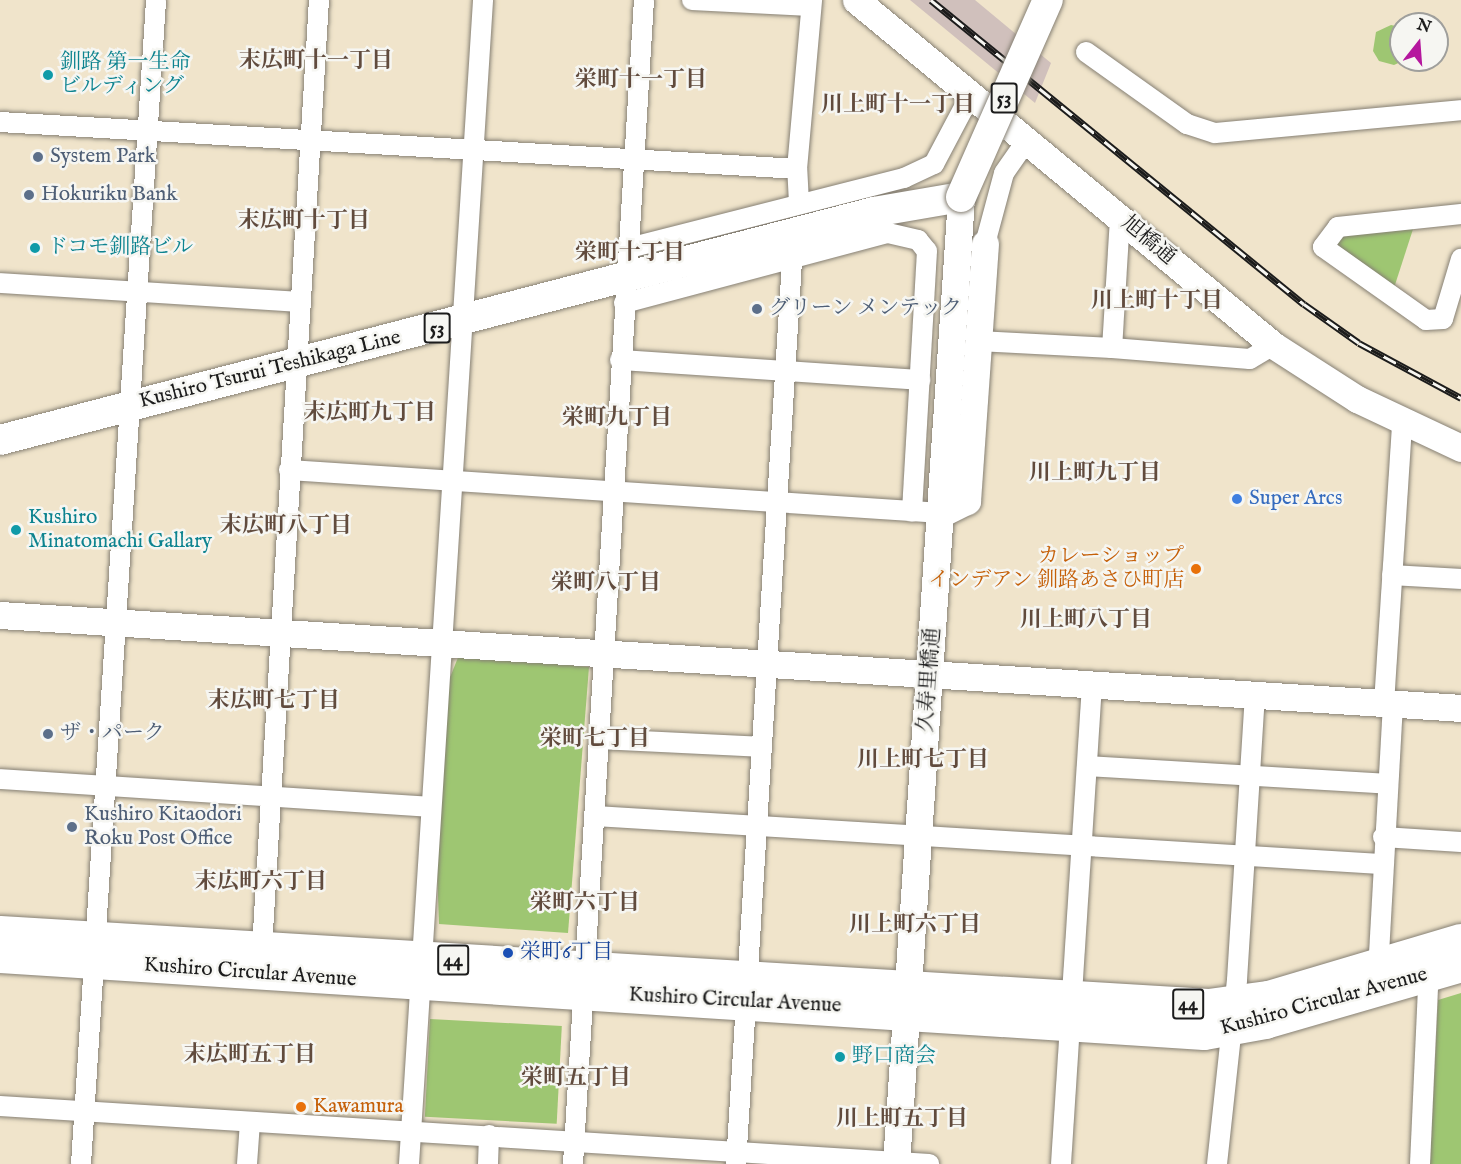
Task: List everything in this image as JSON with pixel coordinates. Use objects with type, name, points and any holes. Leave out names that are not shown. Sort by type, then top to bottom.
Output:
[{"type":"highway","name":"Kushiro Circular Avenue","points":[[0,932],[96,950],[1231,1018],[1430,961],[1461,940]]},
{"type":"highway","name":"Kushiro Circular Avenue","points":[[0,956],[96,950],[262,948],[422,971]]},
{"type":"highway","name":"Kushiro Circular Avenue","points":[[1430,961],[1461,965]]},
{"type":"main road","name":"53","points":[[961,196],[1048,0]]},
{"type":"main road","name":"Kushiro Tsurui Teshikaga Line","points":[[0,440],[463,321],[625,290],[874,212],[961,196]]},
{"type":"street","points":[[81,1164],[156,0]]},
{"type":"street","points":[[262,948],[298,302],[319,0]]},
{"type":"street","points":[[409,1164],[483,0]]},
{"type":"street","points":[[573,1164],[620,360],[629,248],[632,159],[644,0]]},
{"type":"street","points":[[692,0],[811,3],[797,169],[799,203]]},
{"type":"street","name":"旭橋通","points":[[856,0],[1273,345],[1402,422],[1461,448]]},
{"type":"street","points":[[1086,52],[1187,124],[1215,133],[1461,110]]},
{"type":"street","points":[[629,248],[904,178],[934,164],[971,94]]},
{"type":"street","points":[[0,122],[310,138],[797,169]]},
{"type":"street","points":[[289,470],[776,500],[942,513],[967,501],[985,244],[1004,174],[1027,140]]},
{"type":"street","name":"久寿里橋通","points":[[896,1163],[905,1000],[942,513],[961,196]]},
{"type":"street","points":[[1461,214],[1338,227],[1323,247],[1426,320],[1443,319],[1461,259]]},
{"type":"street","points":[[1112,348],[1120,218]]},
{"type":"street","points":[[625,290],[792,261],[888,233],[918,240],[927,251],[912,512]]},
{"type":"street","points":[[736,1157],[783,372],[792,261]]},
{"type":"street","points":[[0,283],[298,302]]},
{"type":"street","points":[[978,341],[1112,348],[1251,359],[1273,345]]},
{"type":"street","points":[[620,360],[920,380]]},
{"type":"street","points":[[1378,976],[1381,864],[1387,784],[1392,574],[1402,422]]},
{"type":"street","points":[[1392,574],[1461,579]]},
{"type":"street","points":[[0,615],[279,630],[442,643],[765,661],[1254,696],[1461,708]]},
{"type":"street","points":[[1061,1164],[1092,684]]},
{"type":"street","points":[[1217,1164],[1244,856],[1254,696]]},
{"type":"street","points":[[599,739],[760,747]]},
{"type":"street","points":[[1088,766],[1249,778],[1387,784]]},
{"type":"street","points":[[0,779],[430,807]]},
{"type":"street","points":[[595,816],[1381,864]]},
{"type":"street","points":[[1383,837],[1461,842]]},
{"type":"street","points":[[1420,1164],[1430,961]]},
{"type":"street","points":[[0,1106],[84,1113],[575,1140],[736,1157],[929,1164]]},
{"type":"street","points":[[247,1164],[250,1122]]},
{"type":"street","points":[[488,1164],[489,1135]]},
{"type":"shaded area","points":[[910,0],[975,0],[1051,63],[1035,103]]},
{"type":"green space","points":[[1389,26],[1389,64],[1379,61],[1373,51],[1376,32]]},
{"type":"green space","points":[[1415,223],[1393,291],[1329,246],[1341,230]]},
{"type":"green space","points":[[459,655],[589,667],[568,933],[439,924],[437,868],[449,680]]},
{"type":"green space","points":[[1461,993],[1461,1164],[1430,1164],[1438,1000]]},
{"type":"green space","points":[[430,1019],[562,1026],[557,1124],[425,1117]]},
{"type":"railway","points":[[931,0],[1304,304],[1359,343],[1461,398]]},
{"type":"place","name":"釧路 第一生命 ビルディング","points":[[48,75]]},
{"type":"place","name":"System Park","points":[[38,157]]},
{"type":"place","name":"Hokuriku Bank","points":[[29,195]]},
{"type":"place","name":"ドコモ釧路ビル","points":[[35,248]]},
{"type":"place","name":"グリーン メンテック","points":[[757,309]]},
{"type":"place","name":"Super Arcs","points":[[1237,499]]},
{"type":"place","name":"Kushiro Minatomachi Gallary","points":[[16,530]]},
{"type":"place","name":"カレーショップ インデアン 釧路あさひ町店","points":[[1196,569]]},
{"type":"place","name":"ザ・パーク","points":[[48,734]]},
{"type":"place","name":"Kushiro Kitaodori Roku Post Office","points":[[72,827]]},
{"type":"place","name":"栄町6丁目","points":[[508,953]]},
{"type":"place","name":"野口商会","points":[[840,1057]]},
{"type":"place","name":"Kawamura","points":[[301,1107]]},
{"type":"district","name":"末広町十一丁目","points":[[316,62]]},
{"type":"district","name":"栄町十一丁目","points":[[641,81]]},
{"type":"district","name":"川上町十一丁目","points":[[898,106]]},
{"type":"district","name":"末広町十丁目","points":[[304,222]]},
{"type":"district","name":"栄町十丁目","points":[[630,254]]},
{"type":"district","name":"川上町十丁目","points":[[1157,302]]},
{"type":"district","name":"末広町九丁目","points":[[370,414]]},
{"type":"district","name":"栄町九丁目","points":[[617,419]]},
{"type":"district","name":"川上町九丁目","points":[[1095,474]]},
{"type":"district","name":"末広町八丁目","points":[[286,527]]},
{"type":"district","name":"栄町八丁目","points":[[606,584]]},
{"type":"district","name":"川上町八丁目","points":[[1086,621]]},
{"type":"district","name":"末広町七丁目","points":[[274,702]]},
{"type":"district","name":"栄町七丁目","points":[[595,740]]},
{"type":"district","name":"川上町七丁目","points":[[923,761]]},
{"type":"district","name":"末広町六丁目","points":[[261,883]]},
{"type":"district","name":"栄町六丁目","points":[[585,904]]},
{"type":"district","name":"川上町六丁目","points":[[915,926]]},
{"type":"district","name":"末広町五丁目","points":[[250,1056]]},
{"type":"district","name":"栄町五丁目","points":[[576,1079]]},
{"type":"district","name":"川上町五丁目","points":[[902,1120]]}]
